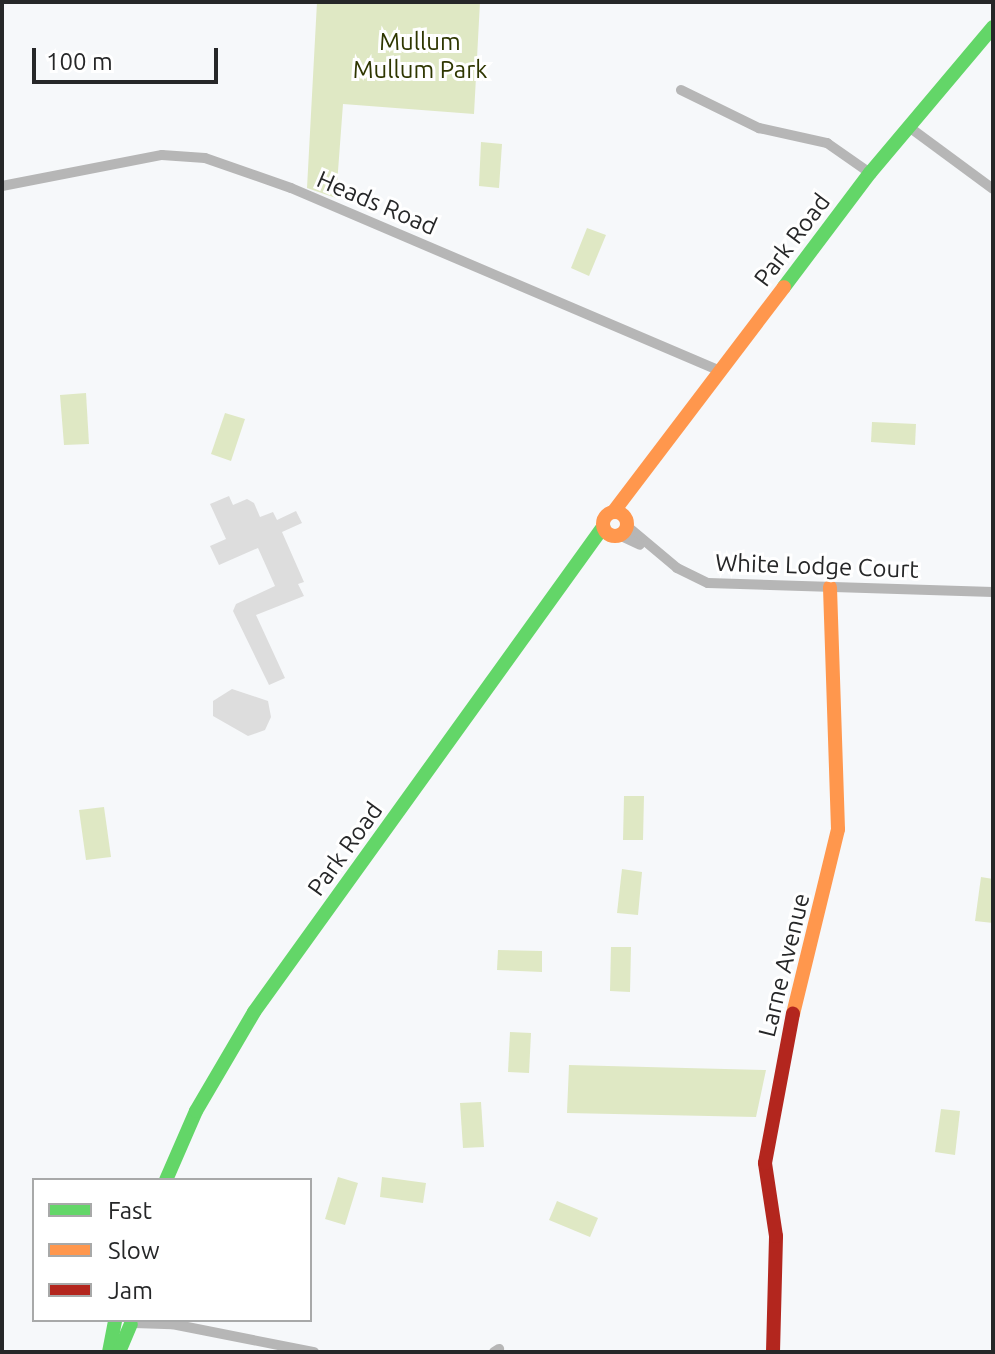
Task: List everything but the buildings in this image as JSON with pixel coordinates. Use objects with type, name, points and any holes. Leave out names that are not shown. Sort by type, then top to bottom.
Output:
[{"type":"street","name":"Park Road","points":[[167,1178],[214,1078],[254,1012],[584,558],[617,526],[637,487],[721,371],[870,173],[993,27]]},
{"type":"street","points":[[681,90],[759,128],[827,143],[870,173]]},
{"type":"street","points":[[909,127],[993,189]]},
{"type":"street","name":"Heads Road","points":[[2,186],[162,155],[205,158],[291,188],[721,371]]},
{"type":"street","name":"White Lodge Court","points":[[617,526],[708,583],[993,592]]},
{"type":"street","name":"Larne Avenue","points":[[773,1352],[776,1236],[765,1163],[791,1023],[838,829],[830,587]]},
{"type":"street","points":[[109,1352],[116,1322]]},
{"type":"street","points":[[119,1352],[134,1322],[172,1324]]},
{"type":"street","points":[[166,1322],[314,1352]]},
{"type":"green space","name":"Mullum Mullum Park","points":[[317,2],[480,2],[474,114],[343,104],[336,198],[307,188]]},
{"type":"green space","points":[[481,142],[502,144],[499,188],[479,186]]},
{"type":"green space","points":[[587,228],[606,235],[589,276],[571,268]]},
{"type":"green space","points":[[86,393],[89,444],[64,445],[60,395]]},
{"type":"green space","points":[[225,413],[245,419],[231,461],[211,454]]},
{"type":"green space","points":[[872,422],[916,424],[915,445],[871,442]]},
{"type":"green space","points":[[624,796],[644,796],[643,840],[623,840]]},
{"type":"green space","points":[[104,807],[111,857],[86,860],[79,810]]},
{"type":"green space","points":[[622,869],[642,872],[638,915],[617,913]]},
{"type":"green space","points":[[981,877],[993,879],[993,923],[975,921]]},
{"type":"green space","points":[[611,947],[631,947],[630,992],[610,991]]},
{"type":"green space","points":[[498,950],[542,951],[542,972],[497,970]]},
{"type":"green space","points":[[510,1032],[531,1033],[529,1073],[508,1072]]},
{"type":"green space","points":[[569,1065],[766,1070],[756,1117],[567,1113]]},
{"type":"green space","points":[[481,1102],[484,1147],[463,1148],[460,1103]]},
{"type":"green space","points":[[941,1109],[960,1111],[955,1155],[935,1152]]},
{"type":"green space","points":[[338,1177],[358,1183],[345,1225],[325,1219]]},
{"type":"green space","points":[[382,1177],[426,1183],[423,1203],[380,1197]]},
{"type":"green space","points":[[557,1201],[598,1218],[590,1237],[549,1220]]},
{"type":"traffic: fast","points":[[784,287],[870,173],[993,27]]},
{"type":"traffic: fast","points":[[167,1178],[196,1111],[254,1012],[603,527]]},
{"type":"traffic: fast","points":[[109,1352],[115,1322]]},
{"type":"traffic: fast","points":[[119,1352],[131,1324]]},
{"type":"traffic: slow","points":[[614,511],[784,287]]},
{"type":"traffic: slow","points":[[615,512],[624,515],[627,524],[624,533],[615,536],[606,533],[603,524],[606,515],[615,512]]},
{"type":"traffic: slow","points":[[793,1014],[838,829],[830,587]]},
{"type":"traffic: jam","points":[[773,1352],[776,1236],[765,1163],[793,1014]]}]
